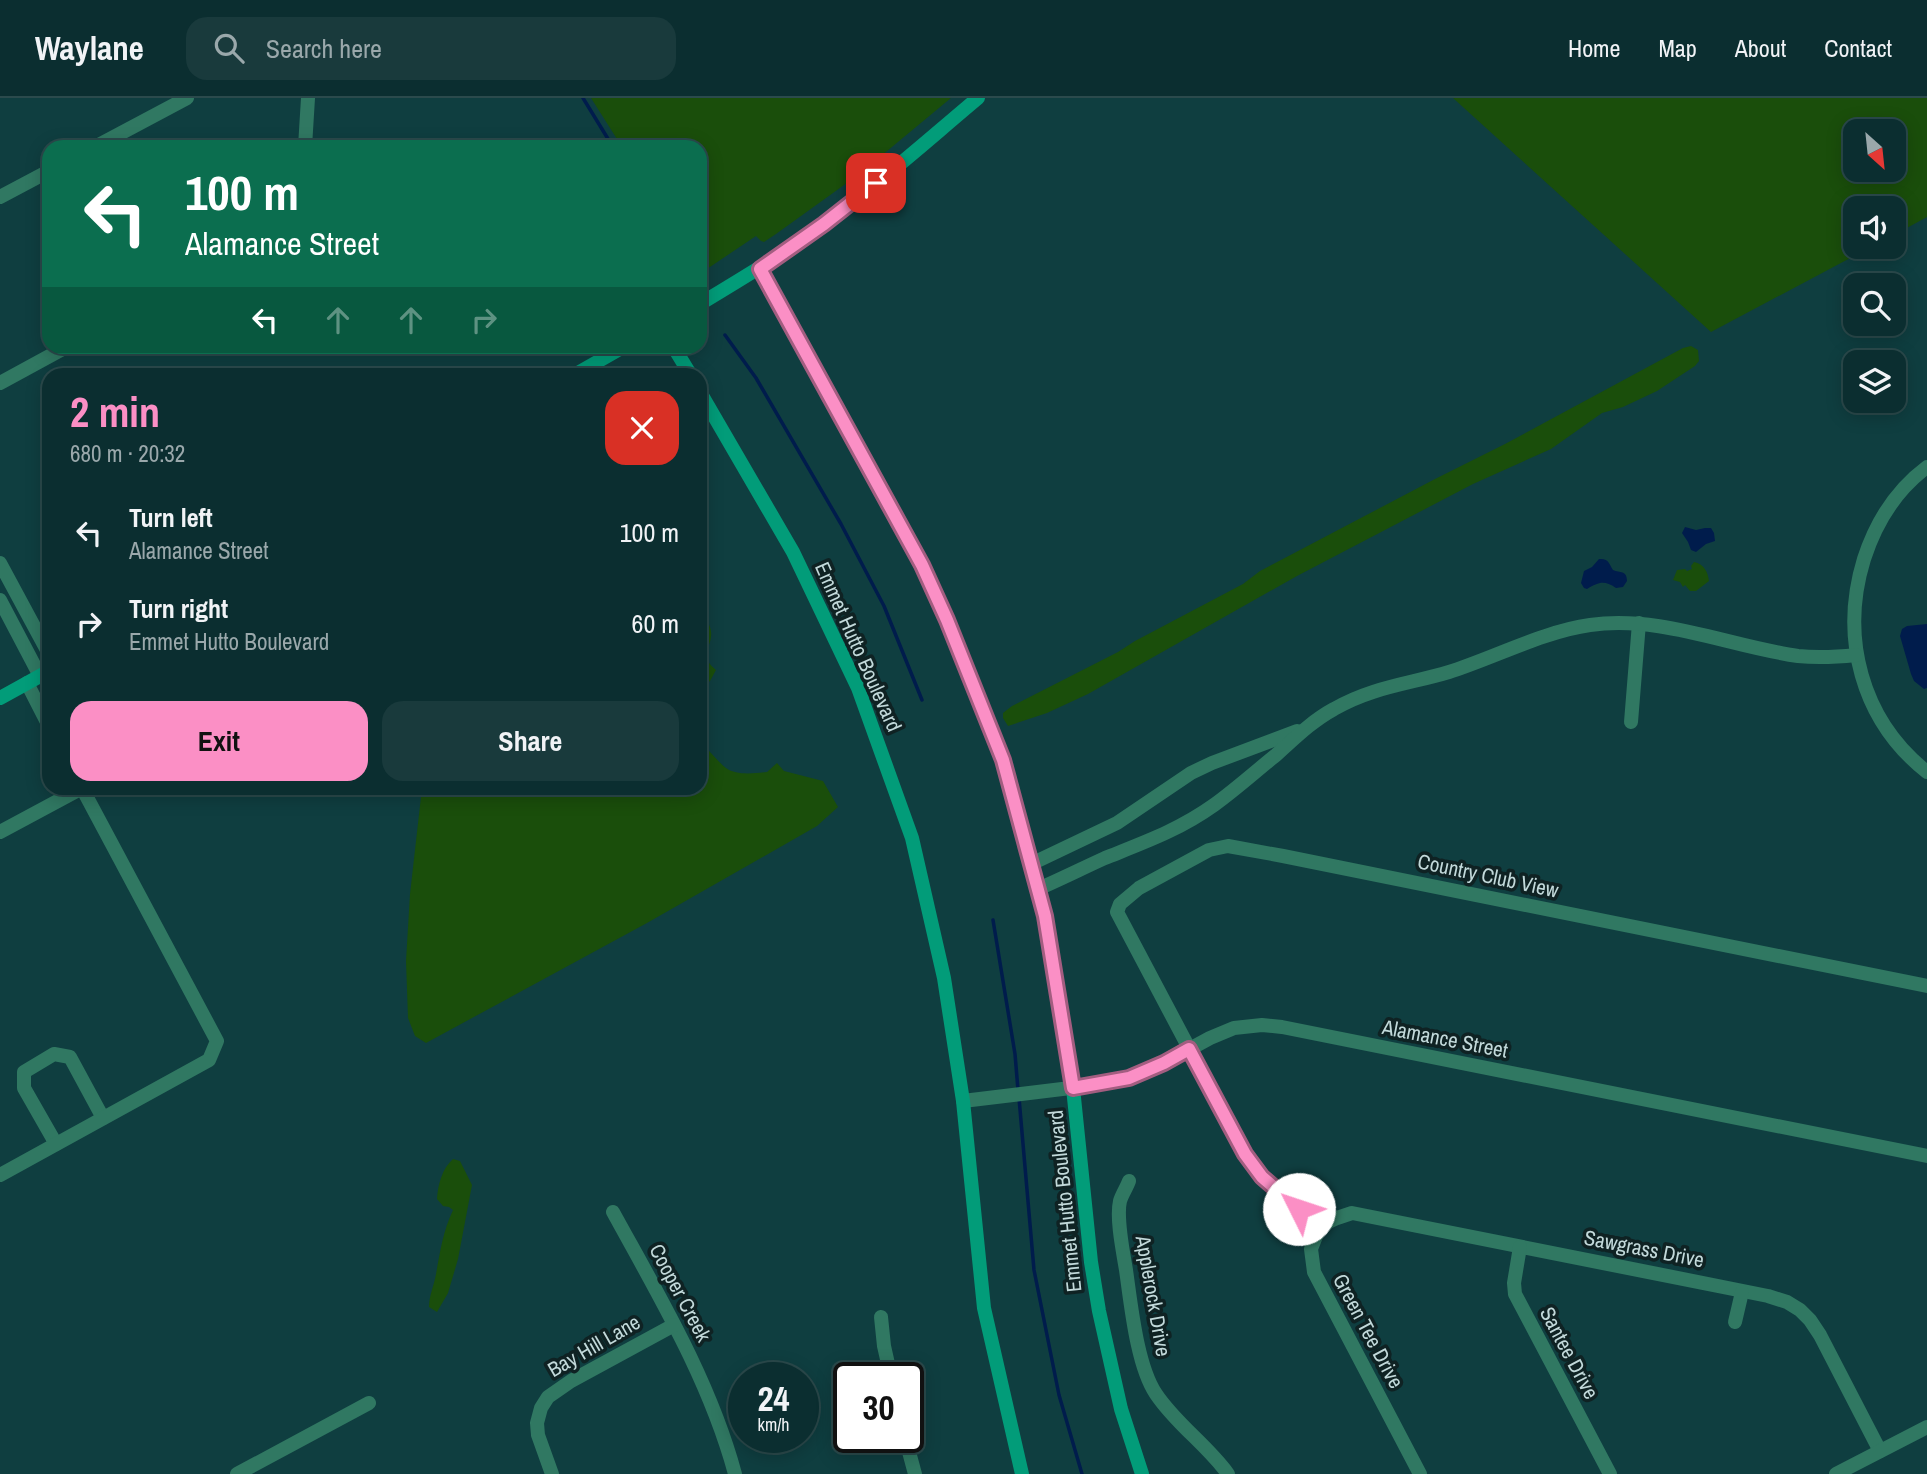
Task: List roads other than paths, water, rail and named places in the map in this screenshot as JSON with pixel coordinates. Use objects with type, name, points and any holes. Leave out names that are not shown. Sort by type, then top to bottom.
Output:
[{"type":"street","points":[[108,140],[187,98]]},
{"type":"street","points":[[305,140],[308,98]]},
{"type":"street","points":[[707,300],[760,269],[856,200],[978,98]]},
{"type":"street","points":[[0,197],[42,175]]},
{"type":"street","name":"Emmet Hutto Boulevard","points":[[760,269],[896,516],[947,620],[1003,760],[1045,916],[1073,1088],[1099,1311],[1121,1409],[1142,1474]]},
{"type":"street","points":[[0,383],[53,354]]},
{"type":"street","points":[[586,368],[611,354]]},
{"type":"street","name":"Emmet Hutto Boulevard","points":[[707,404],[787,541],[858,688],[912,838],[944,978],[963,1101],[984,1308],[1022,1474]]},
{"type":"street","points":[[1927,467],[1904,487],[1871,537],[1857,582],[1853,629],[1856,655],[1880,718],[1908,754],[1927,772]]},
{"type":"street","points":[[0,563],[42,641]]},
{"type":"street","points":[[0,600],[42,670]]},
{"type":"street","points":[[1038,889],[1189,822],[1217,803],[1305,728],[1349,701],[1377,690],[1446,673],[1564,631],[1611,622],[1639,623],[1681,629],[1797,656],[1856,655]]},
{"type":"street","points":[[1631,722],[1639,623]]},
{"type":"street","points":[[0,698],[42,674]]},
{"type":"street","points":[[26,683],[42,713]]},
{"type":"street","points":[[1031,864],[1117,823],[1191,773],[1238,752],[1305,728]]},
{"type":"street","points":[[0,832],[69,795]]},
{"type":"street","points":[[0,1174],[209,1060],[217,1041],[86,795]]},
{"type":"street","name":"Country Club View","points":[[1189,1049],[1117,912],[1120,904],[1139,888],[1209,849],[1228,846],[1927,986]]},
{"type":"street","name":"Alamance Street","points":[[963,1101],[1073,1088],[1129,1078],[1234,1028],[1262,1025],[1927,1156]]},
{"type":"street","points":[[1189,1049],[1233,1133],[1262,1177],[1320,1226]]},
{"type":"street","points":[[56,1144],[24,1088],[24,1072],[54,1054],[69,1057],[103,1118]]},
{"type":"street","name":"Applerock Drive","points":[[1129,1181],[1120,1201],[1120,1227],[1135,1327],[1145,1370],[1150,1384],[1167,1408],[1216,1457],[1228,1474]]},
{"type":"street","name":"Cooper Creek","points":[[613,1212],[706,1391],[735,1474]]},
{"type":"street","name":"Sawgrass Drive","points":[[1320,1226],[1352,1213],[1787,1301],[1810,1320],[1828,1348],[1880,1451]]},
{"type":"street","name":"Green Tee Drive","points":[[1320,1226],[1311,1249],[1314,1272],[1420,1474]]},
{"type":"street","name":"Santee Drive","points":[[1520,1247],[1514,1283],[1515,1294],[1610,1474]]},
{"type":"street","points":[[1735,1321],[1742,1292]]},
{"type":"street","points":[[881,1317],[888,1362]]},
{"type":"street","name":"Bay Hill Lane","points":[[552,1474],[538,1435],[537,1423],[541,1408],[548,1397],[571,1381],[674,1325]]},
{"type":"street","points":[[237,1474],[369,1403]]},
{"type":"street","points":[[1840,1472],[1927,1427]]},
{"type":"street","points":[[909,1453],[915,1474]]},
{"type":"water","points":[[1685,527],[1696,530],[1711,528],[1715,541],[1696,552],[1691,550],[1682,533]]},
{"type":"water","points":[[1599,559],[1607,560],[1613,570],[1626,575],[1627,581],[1623,587],[1616,588],[1602,583],[1584,588],[1581,583],[1584,571]]},
{"type":"water","points":[[1927,624],[1927,688],[1924,689],[1914,681],[1900,636],[1902,629],[1907,626]]},
{"type":"waterway","points":[[583,98],[609,140]]},
{"type":"waterway","points":[[725,335],[756,378],[841,524],[884,606],[922,700]]},
{"type":"waterway","points":[[993,920],[1015,1054],[1018,1090]]},
{"type":"waterway","points":[[1019,1098],[1034,1270],[1059,1395],[1082,1474]]}]
